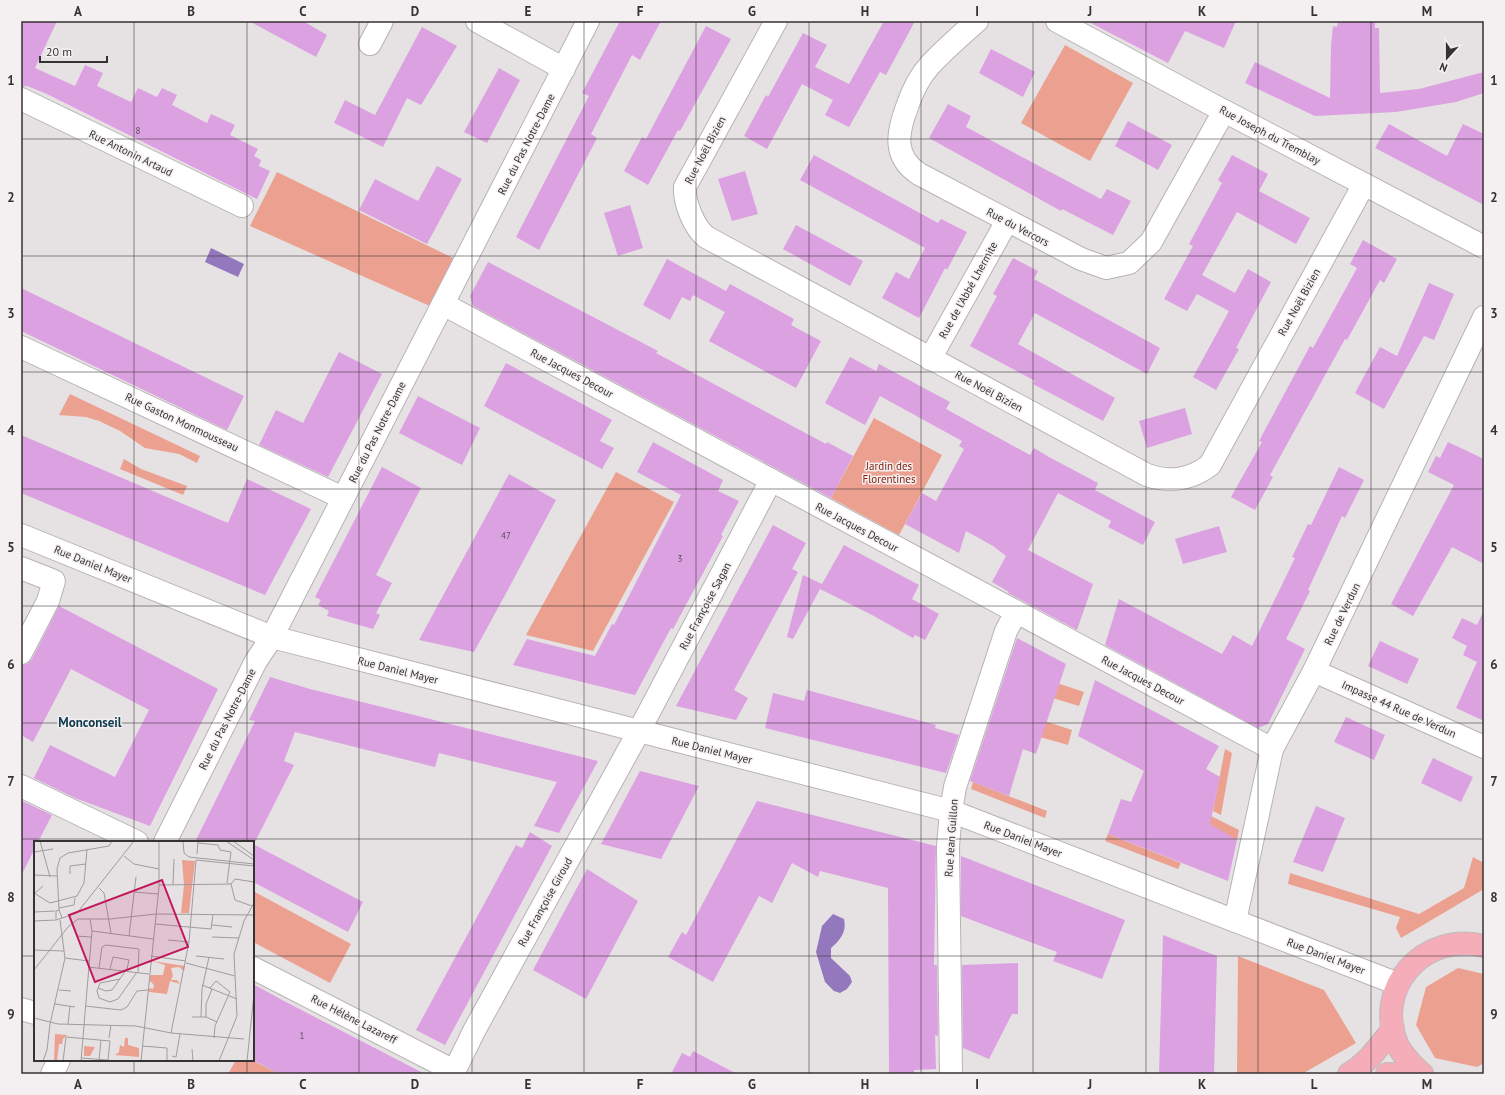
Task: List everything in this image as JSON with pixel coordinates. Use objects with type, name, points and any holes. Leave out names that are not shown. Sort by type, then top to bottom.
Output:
[{"type":"main road","points":[[1422,1074],[1408,1062],[1399,1046],[1393,1030],[1392,1006],[1398,984],[1410,966],[1427,952],[1448,944],[1470,942],[1484,946]]},
{"type":"main road","points":[[1349,1074],[1356,1070],[1374,1052],[1393,1030]]},
{"type":"main road","points":[[1387,1074],[1422,1074]]},
{"type":"street","points":[[370,44],[382,21]]},
{"type":"street","points":[[477,21],[564,69]]},
{"type":"street","name":"Rue du Pas Notre-Dame","points":[[166,841],[256,661],[272,637],[588,21]]},
{"type":"street","name":"Rue Noël Bizien","points":[[776,21],[685,186],[684,195],[698,230],[706,237],[1147,475],[1169,481],[1193,475],[1210,465],[1364,184]]},
{"type":"street","name":"Rue du Vercors","points":[[977,21],[934,61],[920,79],[911,96],[900,124],[898,134],[903,158],[909,168],[1081,259],[1106,268],[1129,263],[1151,242],[1224,111]]},
{"type":"street","name":"Rue Joseph du Tremblay","points":[[1057,21],[1224,111],[1484,247]]},
{"type":"street","name":"Rue Antonin Artaud","points":[[21,99],[242,206]]},
{"type":"street","name":"Rue de l'Abbé Lhermite","points":[[930,359],[1007,221]]},
{"type":"street","name":"Rue Jacques Decour","points":[[443,304],[1272,749]]},
{"type":"street","name":"Rue de Verdun","points":[[1235,921],[1272,749],[1314,671],[1481,329]]},
{"type":"street","name":"Rue Gaston Monmousseau","points":[[21,347],[342,498]]},
{"type":"street","name":"Rue Françoise Sagan","points":[[639,731],[771,480]]},
{"type":"street","name":"Rue Daniel Mayer","points":[[21,535],[272,637],[951,811],[1398,984]]},
{"type":"street","points":[[21,568],[54,581],[48,601],[21,653]]},
{"type":"street","name":"Rue Jean Guillon","points":[[951,1074],[948,862],[951,811],[955,787],[1006,631],[1016,612]]},
{"type":"street","name":"Impasse 44 Rue de Verdun","points":[[1314,671],[1484,747]]},
{"type":"street","name":"Rue Françoise Giroud","points":[[453,1073],[474,1031],[639,731]]},
{"type":"street","points":[[21,786],[135,841]]},
{"type":"street","name":"Rue Hélène Lazareff","points":[[254,969],[453,1073]]},
{"type":"street","points":[[21,1009],[34,1013]]},
{"type":"street","points":[[52,1074],[58,1061]]},
{"type":"green space","points":[[1065,45],[1133,83],[1090,161],[1021,123]]},
{"type":"green space","points":[[277,172],[453,258],[432,307],[250,226]]},
{"type":"green space","points":[[70,394],[200,456],[197,463],[179,454],[145,448],[120,431],[99,421],[86,417],[59,415]]},
{"type":"green space","name":"Jardin des Florentines","points":[[874,418],[942,455],[899,535],[831,498]]},
{"type":"green space","points":[[124,459],[141,469],[187,486],[183,495],[120,469]]},
{"type":"green space","points":[[616,472],[674,502],[593,651],[526,635]]},
{"type":"green space","points":[[1051,681],[1084,692],[1079,706],[1046,696]]},
{"type":"green space","points":[[1038,719],[1072,730],[1068,745],[1033,735]]},
{"type":"green space","points":[[1225,749],[1232,753],[1221,815],[1213,811]]},
{"type":"green space","points":[[973,782],[1047,811],[1045,818],[971,789]]},
{"type":"green space","points":[[1195,808],[1239,830],[1237,840],[1191,818]]},
{"type":"green space","points":[[1108,834],[1181,863],[1178,869],[1105,841]]},
{"type":"green space","points":[[1473,857],[1484,863],[1484,889],[1401,938],[1396,928],[1400,917],[1288,884],[1290,873],[1419,914],[1464,888]]},
{"type":"green space","points":[[254,892],[351,944],[330,983],[254,943]]},
{"type":"green space","points":[[1238,956],[1324,990],[1356,1043],[1302,1074],[1237,1074]]},
{"type":"green space","points":[[1458,968],[1484,974],[1484,1063],[1477,1067],[1435,1058],[1416,1025],[1426,987]]},
{"type":"green space","points":[[235,1061],[254,1061],[279,1074],[228,1074]]},
{"type":"shaded area","points":[[211,248],[244,264],[238,277],[205,262]]},
{"type":"shaded area","points":[[833,914],[844,919],[845,924],[844,932],[840,939],[831,948],[831,958],[850,976],[852,982],[847,989],[840,993],[834,991],[825,982],[816,952],[822,926]]},
{"type":"building","points":[[21,21],[57,21],[35,68],[75,86],[85,65],[103,73],[97,86],[131,102],[138,88],[157,97],[162,88],[177,95],[172,105],[207,123],[211,114],[235,125],[230,135],[258,149],[254,156],[261,160],[259,166],[270,171],[257,199],[47,94],[27,86],[21,87]]},
{"type":"building","points":[[249,21],[303,21],[327,35],[316,57]]},
{"type":"building","points":[[620,21],[661,21],[640,60],[632,55],[591,134],[597,138],[539,250],[516,237],[589,96],[582,93]]},
{"type":"building","points":[[884,21],[915,21],[886,75],[880,72],[849,127],[825,115],[833,100],[802,84],[767,149],[744,136],[766,95],[768,97],[803,33],[827,45],[815,67],[849,84]]},
{"type":"building","points":[[1087,21],[1236,21],[1224,48],[1185,31],[1168,63]]},
{"type":"building","points":[[1338,21],[1375,21],[1375,28],[1379,28],[1380,93],[1419,89],[1484,72],[1484,93],[1456,102],[1396,112],[1315,116],[1245,83],[1255,62],[1330,98],[1333,26],[1337,27]]},
{"type":"building","points":[[706,26],[731,39],[648,185],[624,171],[642,137],[646,139]]},
{"type":"building","points":[[422,27],[457,46],[421,105],[407,98],[383,147],[334,123],[345,100],[375,115]]},
{"type":"building","points":[[991,49],[1035,72],[1023,97],[979,73]]},
{"type":"building","points":[[499,68],[520,80],[487,143],[464,132]]},
{"type":"building","points":[[948,104],[971,116],[966,127],[1101,199],[1107,189],[1131,201],[1113,235],[1062,209],[1061,211],[929,138]]},
{"type":"building","points":[[1128,121],[1172,145],[1158,170],[1115,146]]},
{"type":"building","points":[[1389,124],[1447,156],[1463,124],[1484,134],[1484,205],[1375,148]]},
{"type":"building","points":[[814,155],[938,223],[941,219],[967,232],[947,270],[945,268],[919,318],[882,298],[896,272],[909,279],[925,248],[800,180]]},
{"type":"building","points":[[1232,155],[1268,174],[1259,191],[1310,218],[1296,244],[1237,212],[1202,275],[1235,293],[1248,269],[1271,282],[1236,348],[1239,349],[1216,390],[1193,377],[1229,311],[1197,294],[1187,311],[1164,299],[1193,246],[1189,244],[1222,183],[1218,180]]},
{"type":"building","points":[[437,166],[462,179],[427,244],[359,210],[375,179],[418,201]]},
{"type":"building","points":[[745,171],[758,214],[732,221],[718,179]]},
{"type":"building","points":[[630,205],[643,248],[618,256],[604,213]]},
{"type":"building","points":[[796,225],[863,261],[850,286],[783,249]]},
{"type":"building","points":[[1363,240],[1397,259],[1384,283],[1380,280],[1347,340],[1345,339],[1270,475],[1273,477],[1255,510],[1231,497],[1262,442],[1259,441],[1310,346],[1313,348],[1357,268],[1350,264]]},
{"type":"building","points":[[1013,258],[1038,271],[1034,279],[1160,348],[1147,374],[1035,313],[1018,344],[1115,398],[1103,421],[1033,384],[1035,381],[970,346],[997,296],[993,294]]},
{"type":"building","points":[[667,259],[726,291],[730,284],[794,319],[791,325],[821,341],[796,388],[709,341],[725,312],[693,295],[690,301],[682,297],[670,320],[643,305]]},
{"type":"building","points":[[488,262],[658,351],[656,353],[826,444],[827,442],[853,456],[831,498],[473,306],[470,296]]},
{"type":"building","points":[[1429,283],[1454,294],[1434,340],[1424,336],[1384,409],[1355,393],[1380,347],[1397,356]]},
{"type":"building","points":[[21,288],[244,396],[227,430],[21,331]]},
{"type":"building","points":[[339,352],[382,374],[328,477],[259,445],[276,410],[303,423]]},
{"type":"building","points":[[850,357],[876,371],[879,364],[950,402],[946,409],[1030,455],[1034,448],[1098,483],[1095,490],[1155,522],[1143,545],[1108,527],[1111,521],[1058,493],[1028,550],[1093,584],[1077,630],[1008,593],[1009,592],[992,582],[1006,556],[993,546],[966,531],[959,553],[905,524],[922,493],[936,501],[964,449],[959,446],[962,441],[880,396],[865,425],[825,403]]},
{"type":"building","points":[[506,363],[612,420],[600,441],[614,448],[602,469],[484,406]]},
{"type":"building","points":[[418,396],[480,428],[462,465],[399,433]]},
{"type":"building","points":[[1185,408],[1192,434],[1147,448],[1139,421]]},
{"type":"building","points":[[21,435],[228,523],[247,479],[311,509],[265,595],[21,493]]},
{"type":"building","points":[[653,442],[723,480],[718,491],[739,501],[721,535],[723,536],[673,629],[671,628],[635,695],[513,665],[527,639],[595,656],[612,624],[614,625],[681,495],[637,472]]},
{"type":"building","points":[[1448,442],[1484,459],[1484,564],[1452,547],[1413,616],[1391,604],[1454,485],[1428,472],[1436,456],[1440,458]]},
{"type":"building","points":[[382,467],[421,488],[376,575],[392,583],[376,613],[380,615],[373,629],[327,616],[329,611],[318,605],[321,600],[315,597]]},
{"type":"building","points":[[1339,467],[1364,480],[1345,518],[1342,516],[1308,590],[1310,591],[1286,639],[1305,649],[1268,724],[1258,728],[1105,645],[1119,599],[1222,654],[1233,635],[1252,646],[1295,558],[1292,557],[1308,524],[1311,525]]},
{"type":"building","points":[[509,474],[556,500],[504,597],[474,652],[419,640]]},
{"type":"building","points":[[773,525],[806,543],[792,569],[798,572],[734,690],[748,698],[736,720],[676,706]]},
{"type":"building","points":[[1219,526],[1227,552],[1183,564],[1175,539]]},
{"type":"building","points":[[844,545],[919,585],[912,599],[939,614],[925,640],[915,635],[913,638],[872,615],[820,589],[793,639],[787,637],[803,575],[822,584]]},
{"type":"building","points":[[59,606],[218,689],[150,826],[75,798],[34,778],[50,745],[115,777],[149,710],[71,669],[33,742],[21,735],[21,665],[27,664],[32,659]]},
{"type":"building","points":[[1484,610],[1484,721],[1456,708],[1477,662],[1463,655],[1467,646],[1452,638],[1462,618],[1477,625]]},
{"type":"building","points":[[1017,638],[1066,664],[1036,754],[1023,749],[1009,796],[970,781]]},
{"type":"building","points":[[1380,641],[1419,659],[1407,684],[1368,666]]},
{"type":"building","points":[[270,677],[310,689],[598,761],[559,833],[534,826],[557,782],[439,753],[435,767],[295,732],[284,761],[294,765],[255,842],[195,841],[255,721],[249,720]]},
{"type":"building","points":[[1095,680],[1219,746],[1206,769],[1220,777],[1210,824],[1237,840],[1228,881],[1108,834],[1121,799],[1131,802],[1144,771],[1078,736]]},
{"type":"building","points":[[807,690],[936,725],[935,728],[959,735],[946,773],[765,728],[773,693],[804,701]]},
{"type":"building","points":[[1346,717],[1385,735],[1374,760],[1334,742]]},
{"type":"building","points":[[1433,758],[1473,777],[1461,802],[1421,783]]},
{"type":"building","points":[[640,771],[699,786],[661,859],[601,844]]},
{"type":"building","points":[[22,801],[52,815],[39,841],[34,841],[34,850],[21,876]]},
{"type":"building","points":[[757,801],[936,846],[934,965],[937,965],[938,1036],[935,1035],[936,1069],[914,1070],[914,1074],[889,1074],[888,888],[820,871],[818,877],[792,863],[772,903],[759,896],[713,982],[668,957],[682,932],[686,935]]},
{"type":"building","points":[[1316,806],[1345,818],[1323,872],[1293,862]]},
{"type":"building","points":[[530,832],[552,846],[445,1045],[416,1030],[516,845],[522,848]]},
{"type":"building","points":[[254,845],[363,902],[348,932],[254,883]]},
{"type":"building","points":[[961,856],[1125,920],[1102,979],[1053,961],[1057,952],[961,916]]},
{"type":"building","points":[[587,869],[638,901],[586,999],[533,970]]},
{"type":"building","points":[[1163,935],[1217,956],[1214,1074],[1159,1074]]},
{"type":"building","points":[[1018,963],[1018,1014],[1012,1014],[989,1059],[963,1048],[962,965]]},
{"type":"building","points":[[254,985],[425,1074],[279,1074],[254,1061]]},
{"type":"building","points":[[693,1051],[737,1074],[671,1074],[682,1053],[690,1057]]},
{"type":"district","name":"Monconseil","points":[[90,722]]}]
